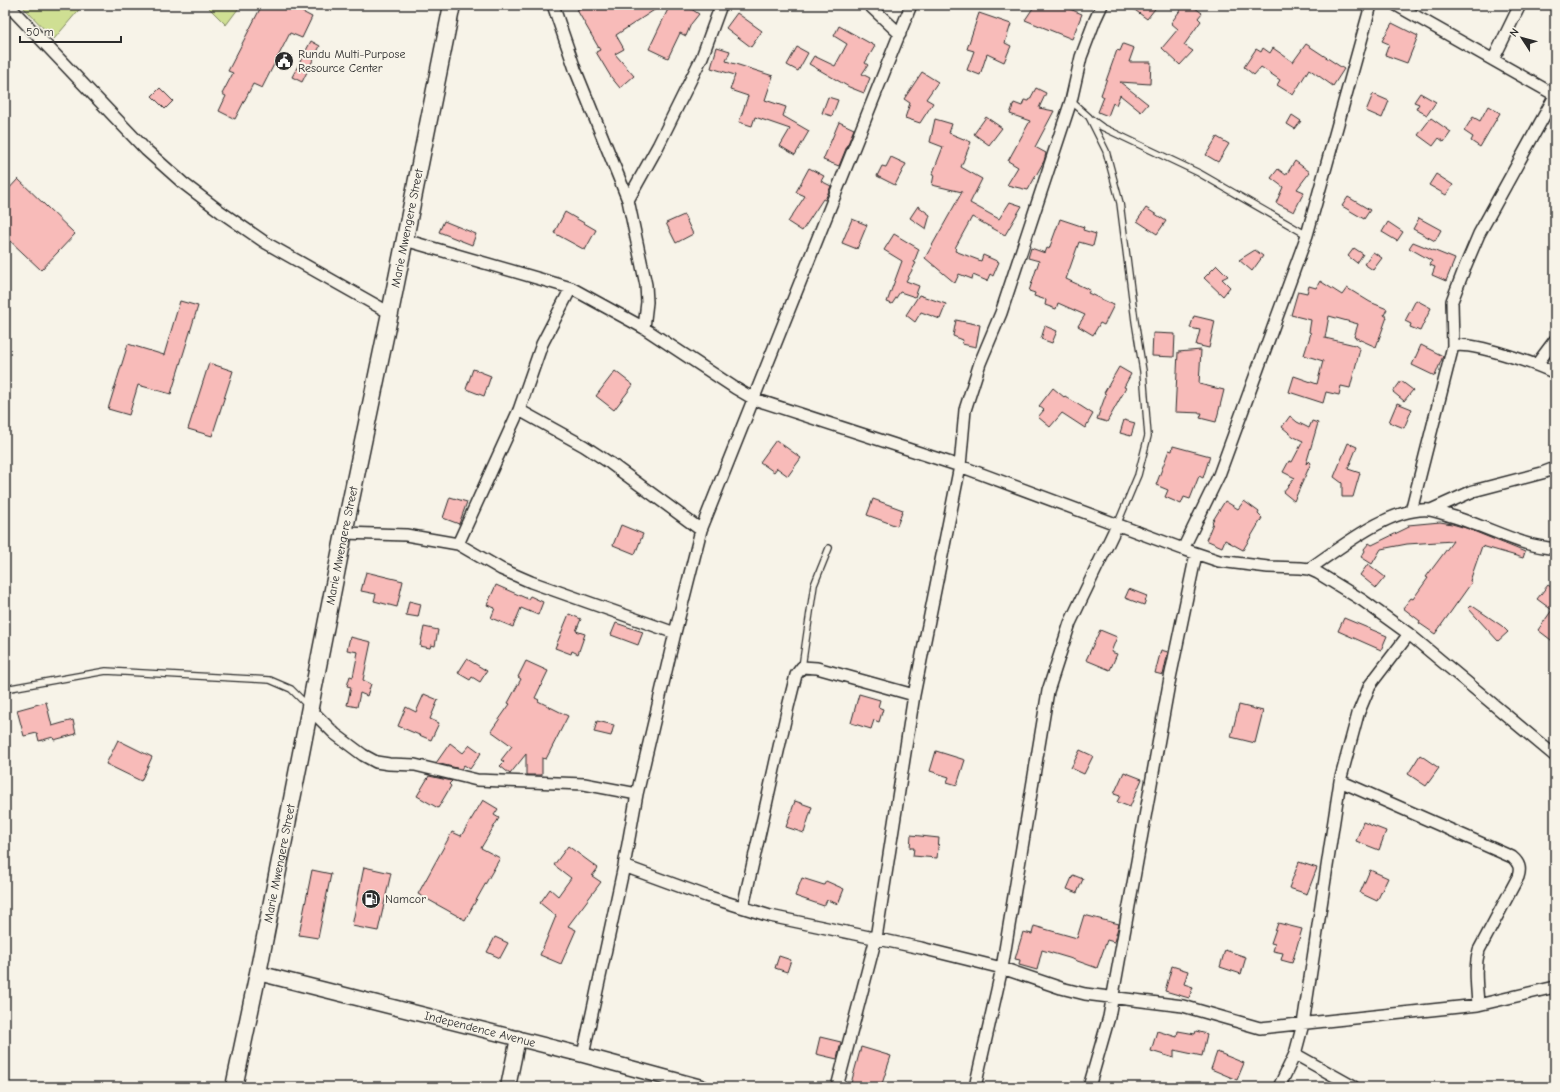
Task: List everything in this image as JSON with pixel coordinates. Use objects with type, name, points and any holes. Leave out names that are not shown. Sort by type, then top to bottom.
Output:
[{"type":"main road","name":"Marie Mwengere Street","points":[[234,1087],[258,973],[344,533],[452,5]]},
{"type":"street","points":[[8,5],[146,150],[183,183],[221,212],[266,243],[390,313]]},
{"type":"street","points":[[553,5],[575,69],[628,200],[646,285],[647,302],[644,328]]},
{"type":"street","points":[[628,200],[658,146],[702,57],[721,5]]},
{"type":"street","points":[[869,5],[900,34]]},
{"type":"street","points":[[583,1055],[624,866],[637,794],[701,530],[911,5]]},
{"type":"street","points":[[837,1087],[876,938],[914,695],[960,466],[965,410],[980,363],[1003,306],[1071,101],[1081,57],[1102,5]]},
{"type":"street","points":[[1183,549],[1219,475],[1307,234],[1371,5]]},
{"type":"street","points":[[1396,5],[1555,95],[1483,228],[1465,267],[1452,301],[1453,346],[1411,511]]},
{"type":"street","points":[[1494,60],[1520,5]]},
{"type":"street","points":[[405,240],[571,288],[644,328],[754,398],[960,466],[1196,554],[1233,564],[1309,569],[1318,573],[1349,591],[1409,634],[1555,756]]},
{"type":"street","points":[[458,544],[518,410],[542,344],[571,288]]},
{"type":"street","points":[[1537,364],[1555,340]]},
{"type":"street","points":[[1453,346],[1460,344],[1481,348],[1537,364],[1555,373]]},
{"type":"street","points":[[518,410],[584,446],[610,463],[701,530]]},
{"type":"street","points":[[1431,510],[1473,491],[1542,473],[1555,468]]},
{"type":"street","points":[[1309,569],[1370,528],[1387,519],[1411,511],[1431,510],[1468,521],[1523,543],[1555,549]]},
{"type":"street","points":[[974,1087],[1002,968],[1048,691],[1070,623],[1117,524]]},
{"type":"street","points":[[344,533],[406,535],[458,544],[501,569],[531,582],[675,633]]},
{"type":"street","points":[[1089,1087],[1104,1034],[1112,997],[1170,678],[1196,554]]},
{"type":"street","points":[[1279,1087],[1295,1054],[1303,1024],[1340,781],[1358,714],[1370,686],[1409,634]]},
{"type":"street","points":[[743,907],[788,707],[796,675],[802,667],[817,668],[914,695]]},
{"type":"street","points":[[309,708],[335,734],[363,755],[376,762],[415,765],[476,780],[584,784],[637,794]]},
{"type":"street","points":[[1340,781],[1512,857],[1517,861],[1520,870],[1518,877],[1479,950],[1477,957],[1478,1005]]},
{"type":"street","points":[[624,866],[706,896],[770,916],[876,938],[1002,968],[1061,988],[1085,994],[1183,1006],[1260,1028],[1478,1005],[1555,987]]},
{"type":"street","name":"Independence Avenue","points":[[258,973],[518,1038],[701,1087]]},
{"type":"street","points":[[508,1087],[518,1038]]},
{"type":"street","points":[[1295,1054],[1354,1087]]},
{"type":"lane","points":[[1071,101],[1102,127],[1200,173],[1307,234]]},
{"type":"lane","points":[[1089,117],[1106,151],[1120,203],[1135,321],[1144,370],[1148,436],[1138,475],[1117,524]]},
{"type":"lane","points":[[802,667],[814,585],[829,548]]},
{"type":"lane","points":[[5,689],[106,671],[270,680],[290,689],[309,708]]},
{"type":"green space","points":[[21,5],[83,5],[54,39]]},
{"type":"green space","points":[[206,5],[241,5],[226,25]]},
{"type":"building","points":[[262,5],[289,5],[312,17],[302,38],[290,33],[262,88],[253,84],[235,119],[219,111],[226,96],[222,94],[233,73],[228,71]]},
{"type":"building","points":[[586,5],[662,5],[616,35],[624,49],[615,54],[634,76],[620,88],[611,77],[596,52],[600,50],[577,10]]},
{"type":"building","points":[[670,5],[685,5],[699,14],[691,24],[686,36],[680,33],[668,58],[649,49]]},
{"type":"building","points":[[1035,5],[1060,5],[1082,14],[1072,39],[1025,20]]},
{"type":"building","points":[[1128,5],[1158,5],[1147,19]]},
{"type":"building","points":[[1184,5],[1191,5],[1202,13],[1198,18],[1201,21],[1184,45],[1193,51],[1180,65],[1162,48],[1178,29],[1171,23]]},
{"type":"building","points":[[737,13],[762,31],[751,47],[726,28]]},
{"type":"building","points":[[979,13],[1011,24],[1005,43],[1011,46],[1004,62],[987,54],[980,75],[967,70],[974,51],[967,49]]},
{"type":"building","points":[[1392,23],[1418,36],[1407,63],[1385,55],[1389,44],[1382,41]]},
{"type":"building","points":[[839,26],[875,46],[865,63],[868,65],[862,74],[870,78],[864,93],[849,87],[809,64],[814,56],[835,66],[847,44],[834,36]]},
{"type":"building","points":[[311,41],[320,46],[302,82],[292,77]]},
{"type":"building","points":[[1123,44],[1134,48],[1129,62],[1151,62],[1150,84],[1120,82],[1148,104],[1141,112],[1120,95],[1116,105],[1113,103],[1108,116],[1098,112],[1104,97],[1101,95],[1117,50],[1120,51]]},
{"type":"building","points":[[1306,44],[1344,69],[1333,86],[1309,69],[1293,95],[1277,85],[1280,80],[1261,67],[1254,75],[1244,67],[1256,49],[1261,52],[1263,48],[1270,53],[1273,48],[1293,62]]},
{"type":"building","points":[[717,47],[730,51],[726,61],[773,76],[765,100],[786,107],[783,116],[809,131],[795,155],[780,146],[790,129],[755,117],[752,126],[739,122],[748,96],[730,90],[735,75],[711,68]]},
{"type":"building","points":[[797,47],[808,53],[798,71],[787,65]]},
{"type":"building","points":[[922,72],[938,82],[926,99],[933,103],[920,123],[905,118],[910,103],[904,99]]},
{"type":"building","points":[[160,88],[173,101],[165,109],[152,96]]},
{"type":"building","points":[[1036,88],[1046,93],[1039,108],[1054,111],[1035,147],[1046,153],[1044,161],[1028,190],[1007,185],[1018,167],[1008,161],[1030,121],[1010,114],[1014,103],[1022,106],[1024,100],[1029,101]]},
{"type":"building","points":[[1420,93],[1436,102],[1427,115],[1416,109],[1419,104],[1414,102]]},
{"type":"building","points":[[1373,94],[1389,101],[1382,118],[1366,111]]},
{"type":"building","points":[[828,97],[838,100],[832,116],[822,113]]},
{"type":"building","points":[[1488,106],[1500,113],[1480,147],[1471,141],[1473,137],[1464,131],[1473,117],[1480,121]]},
{"type":"building","points":[[1292,115],[1301,121],[1295,129],[1287,124]]},
{"type":"building","points":[[986,117],[1002,128],[989,145],[974,134]]},
{"type":"building","points":[[1431,118],[1451,132],[1444,142],[1439,138],[1433,146],[1418,135]]},
{"type":"building","points":[[935,119],[952,124],[949,133],[971,142],[961,167],[982,179],[970,203],[999,219],[1010,202],[1022,206],[1005,235],[972,217],[955,248],[955,251],[981,261],[983,255],[999,262],[993,276],[990,274],[987,281],[973,275],[972,279],[959,274],[955,283],[925,258],[962,192],[932,185],[934,175],[932,175],[943,147],[930,142]]},
{"type":"building","points":[[839,122],[854,129],[839,166],[823,160]]},
{"type":"building","points":[[1217,137],[1229,144],[1218,162],[1206,155]]},
{"type":"building","points":[[891,157],[906,164],[895,185],[877,176],[882,166],[886,167]]},
{"type":"building","points":[[1295,161],[1310,172],[1297,189],[1304,192],[1294,212],[1276,203],[1283,187],[1271,178],[1278,169],[1286,175]]},
{"type":"building","points":[[809,168],[824,176],[821,181],[831,186],[825,200],[823,199],[802,231],[788,222],[805,196],[796,192]]},
{"type":"building","points":[[1436,174],[1453,185],[1446,195],[1429,185]]},
{"type":"building","points":[[18,179],[75,234],[41,270],[5,236],[5,193]]},
{"type":"building","points":[[1348,197],[1370,210],[1364,219],[1342,206]]},
{"type":"building","points":[[918,206],[930,215],[926,229],[910,218]]},
{"type":"building","points":[[1146,208],[1166,221],[1157,234],[1137,221]]},
{"type":"building","points":[[565,212],[596,230],[585,250],[554,233]]},
{"type":"building","points":[[684,215],[693,234],[676,243],[666,223]]},
{"type":"building","points":[[1419,218],[1441,230],[1435,241],[1413,229]]},
{"type":"building","points":[[852,219],[867,225],[857,249],[842,243]]},
{"type":"building","points":[[1060,219],[1084,227],[1083,230],[1096,234],[1093,246],[1079,242],[1066,279],[1090,290],[1088,293],[1114,305],[1104,325],[1100,323],[1093,335],[1078,326],[1085,315],[1058,303],[1056,309],[1045,305],[1046,300],[1034,296],[1035,293],[1029,291],[1039,261],[1028,258],[1031,248],[1045,253],[1047,248],[1049,249]]},
{"type":"building","points":[[444,221],[476,234],[472,245],[439,232]]},
{"type":"building","points":[[1388,222],[1403,232],[1397,241],[1382,232]]},
{"type":"building","points":[[894,234],[919,249],[914,262],[916,263],[906,281],[919,286],[915,297],[900,292],[892,304],[887,302],[902,261],[884,250]]},
{"type":"building","points":[[1413,242],[1455,259],[1446,281],[1432,275],[1435,267],[1430,265],[1432,261],[1409,248]]},
{"type":"building","points":[[1354,248],[1363,254],[1357,263],[1348,256]]},
{"type":"building","points":[[1255,250],[1263,256],[1252,271],[1239,260]]},
{"type":"building","points":[[1373,252],[1382,258],[1373,270],[1364,264]]},
{"type":"building","points":[[1217,265],[1228,276],[1222,279],[1230,287],[1223,296],[1204,278]]},
{"type":"building","points":[[1320,281],[1342,295],[1347,288],[1370,302],[1387,309],[1384,315],[1387,317],[1376,347],[1354,337],[1358,324],[1329,316],[1325,338],[1355,345],[1360,349],[1350,388],[1341,386],[1339,395],[1326,392],[1323,403],[1289,392],[1294,376],[1317,384],[1323,361],[1304,355],[1311,333],[1309,332],[1311,320],[1291,315],[1298,291],[1307,293],[1309,286],[1316,288]]},
{"type":"building","points":[[919,295],[946,304],[940,319],[921,312],[915,322],[906,315]]},
{"type":"building","points":[[1416,300],[1431,308],[1420,331],[1410,327],[1411,324],[1405,321]]},
{"type":"building","points":[[180,301],[198,306],[171,394],[138,385],[129,415],[108,409],[128,344],[164,355]]},
{"type":"building","points":[[1194,316],[1215,321],[1209,348],[1196,345],[1200,330],[1190,328]]},
{"type":"building","points":[[956,320],[980,325],[976,347],[962,344],[963,340],[953,336]]},
{"type":"building","points":[[1045,326],[1057,331],[1052,343],[1041,339]]},
{"type":"building","points":[[1153,333],[1175,334],[1174,357],[1152,356]]},
{"type":"building","points":[[1421,345],[1443,356],[1435,376],[1412,365]]},
{"type":"building","points":[[1201,350],[1199,384],[1224,390],[1216,422],[1200,418],[1202,413],[1175,412],[1178,352]]},
{"type":"building","points":[[209,363],[233,371],[212,436],[188,429]]},
{"type":"building","points":[[1119,367],[1131,374],[1124,387],[1126,388],[1107,422],[1097,419],[1106,394],[1104,393]]},
{"type":"building","points":[[473,369],[491,376],[484,396],[466,389]]},
{"type":"building","points":[[615,371],[633,385],[614,410],[596,396]]},
{"type":"building","points":[[1401,381],[1413,390],[1404,401],[1393,392]]},
{"type":"building","points":[[1053,388],[1064,397],[1065,396],[1093,414],[1085,428],[1062,413],[1050,427],[1038,417],[1044,410],[1039,406]]},
{"type":"building","points":[[1397,403],[1412,409],[1404,428],[1389,422]]},
{"type":"building","points":[[1290,416],[1297,422],[1309,428],[1312,421],[1318,423],[1306,464],[1309,461],[1311,463],[1294,501],[1283,492],[1295,478],[1283,472],[1289,461],[1292,462],[1303,441],[1294,437],[1282,427]]},
{"type":"building","points":[[1124,420],[1135,423],[1131,436],[1120,433]]},
{"type":"building","points":[[776,440],[801,458],[788,476],[777,468],[774,472],[760,462]]},
{"type":"building","points":[[1348,443],[1357,447],[1348,469],[1360,473],[1353,497],[1342,497],[1342,483],[1334,477]]},
{"type":"building","points":[[1173,446],[1210,456],[1203,478],[1199,476],[1190,499],[1184,497],[1181,504],[1165,497],[1168,490],[1156,485],[1169,450],[1172,451]]},
{"type":"building","points":[[450,497],[467,502],[459,524],[443,518]]},
{"type":"building","points":[[873,499],[903,510],[897,526],[867,515]]},
{"type":"building","points":[[1225,501],[1238,509],[1244,501],[1259,512],[1258,514],[1262,518],[1243,550],[1225,540],[1222,547],[1206,540],[1213,523],[1212,522]]},
{"type":"building","points":[[1440,522],[1466,528],[1525,552],[1523,558],[1482,546],[1470,581],[1472,582],[1435,634],[1419,623],[1420,621],[1403,608],[1411,598],[1413,599],[1428,578],[1426,577],[1453,541],[1407,544],[1381,549],[1372,564],[1361,557],[1365,551],[1364,549],[1369,543],[1372,545],[1409,527],[1408,525]]},
{"type":"building","points":[[621,525],[643,534],[635,554],[613,545]]},
{"type":"building","points":[[1368,564],[1385,577],[1376,588],[1360,575]]},
{"type":"building","points":[[366,572],[403,581],[397,607],[374,601],[376,594],[361,591]]},
{"type":"building","points":[[496,585],[528,599],[530,596],[543,602],[538,615],[521,608],[513,627],[491,618],[495,608],[487,605]]},
{"type":"building","points":[[1548,585],[1555,590],[1555,643],[1538,630],[1552,610],[1537,599]]},
{"type":"building","points":[[1129,589],[1147,596],[1144,605],[1125,598]]},
{"type":"building","points":[[409,601],[421,604],[418,617],[406,615]]},
{"type":"building","points":[[1471,605],[1502,626],[1508,632],[1498,641],[1468,608]]},
{"type":"building","points":[[569,614],[581,619],[576,631],[585,634],[578,654],[572,651],[571,654],[555,648]]},
{"type":"building","points":[[1344,618],[1387,636],[1381,650],[1338,631]]},
{"type":"building","points":[[616,623],[643,632],[638,645],[611,635]]},
{"type":"building","points":[[424,627],[438,630],[435,646],[431,645],[430,648],[420,646]]},
{"type":"building","points":[[1100,630],[1117,637],[1111,652],[1117,654],[1110,670],[1086,660]]},
{"type":"building","points":[[350,637],[371,642],[363,680],[371,684],[367,696],[360,693],[357,707],[347,705],[351,687],[347,686],[350,676],[353,677],[358,652],[347,650]]},
{"type":"building","points":[[1161,650],[1168,652],[1163,675],[1155,673]]},
{"type":"building","points":[[467,659],[487,671],[480,682],[472,677],[470,680],[458,673]]},
{"type":"building","points":[[526,661],[548,671],[535,698],[568,716],[546,759],[542,758],[542,775],[526,775],[526,754],[510,774],[500,766],[504,762],[501,760],[512,746],[491,731],[510,704],[508,703],[521,679],[518,677]]},
{"type":"building","points":[[424,694],[438,700],[430,719],[439,723],[431,740],[398,726],[406,707],[416,712]]},
{"type":"building","points":[[859,694],[880,700],[878,707],[883,709],[879,722],[874,720],[871,729],[851,723]]},
{"type":"building","points":[[46,702],[52,726],[73,720],[76,734],[54,740],[53,737],[39,741],[37,733],[24,736],[17,710]]},
{"type":"building","points":[[1239,705],[1263,711],[1255,743],[1231,737]]},
{"type":"building","points":[[597,721],[614,725],[611,736],[594,732]]},
{"type":"building","points":[[118,740],[152,757],[141,781],[106,764]]},
{"type":"building","points":[[450,743],[463,753],[470,745],[481,753],[470,769],[464,765],[461,769],[436,763]]},
{"type":"building","points":[[1080,750],[1093,756],[1084,774],[1071,768]]},
{"type":"building","points":[[936,751],[965,760],[957,785],[947,782],[949,777],[930,771]]},
{"type":"building","points":[[1420,755],[1439,768],[1426,786],[1408,774]]},
{"type":"building","points":[[1124,772],[1142,779],[1130,807],[1117,802],[1120,796],[1114,794]]},
{"type":"building","points":[[429,776],[452,781],[449,784],[451,786],[438,808],[417,796]]},
{"type":"building","points":[[483,800],[498,809],[494,815],[499,818],[481,848],[500,858],[465,920],[418,894],[452,832],[461,836]]},
{"type":"building","points":[[795,801],[812,807],[804,833],[786,827]]},
{"type":"building","points":[[1363,822],[1386,831],[1379,850],[1356,841]]},
{"type":"building","points":[[911,835],[939,838],[937,858],[913,856],[914,848],[910,848]]},
{"type":"building","points":[[568,846],[598,868],[592,876],[601,882],[568,926],[576,930],[561,964],[540,955],[556,916],[540,903],[550,889],[558,896],[571,878],[554,865]]},
{"type":"building","points":[[1299,862],[1317,868],[1307,894],[1289,888]]},
{"type":"building","name":"Namcor","points":[[364,867],[391,873],[378,931],[352,926]]},
{"type":"building","points":[[312,870],[331,874],[318,938],[299,935]]},
{"type":"building","points":[[1370,870],[1388,878],[1377,901],[1360,893]]},
{"type":"building","points":[[1073,875],[1083,879],[1077,893],[1067,889]]},
{"type":"building","points":[[802,878],[824,885],[826,881],[844,889],[838,904],[827,900],[824,906],[795,896]]},
{"type":"building","points":[[1084,915],[1119,924],[1114,942],[1107,940],[1097,968],[1042,950],[1037,970],[1019,965],[1020,960],[1015,959],[1023,932],[1032,934],[1034,926],[1077,938]]},
{"type":"building","points":[[1278,923],[1302,929],[1292,963],[1281,960],[1283,953],[1273,951],[1275,944],[1271,943]]},
{"type":"building","points":[[495,937],[508,943],[500,958],[487,952]]},
{"type":"building","points":[[1225,950],[1246,957],[1241,974],[1220,967]]},
{"type":"building","points":[[779,956],[791,960],[787,972],[775,968]]},
{"type":"building","points":[[1172,966],[1188,971],[1184,984],[1193,987],[1189,998],[1165,991]]},
{"type":"building","points":[[1157,1031],[1177,1037],[1178,1031],[1195,1034],[1196,1031],[1207,1034],[1202,1056],[1174,1050],[1174,1058],[1151,1051]]},
{"type":"building","points":[[820,1037],[841,1042],[837,1059],[816,1054]]},
{"type":"building","points":[[861,1047],[891,1056],[881,1087],[850,1087]]},
{"type":"building","points":[[1217,1052],[1244,1063],[1237,1080],[1211,1069]]},
{"type":"place","name":"Rundu Multi-Purpose Resource Center","points":[[284,61]]},
{"type":"place","name":"Namcor","points":[[371,899]]}]
